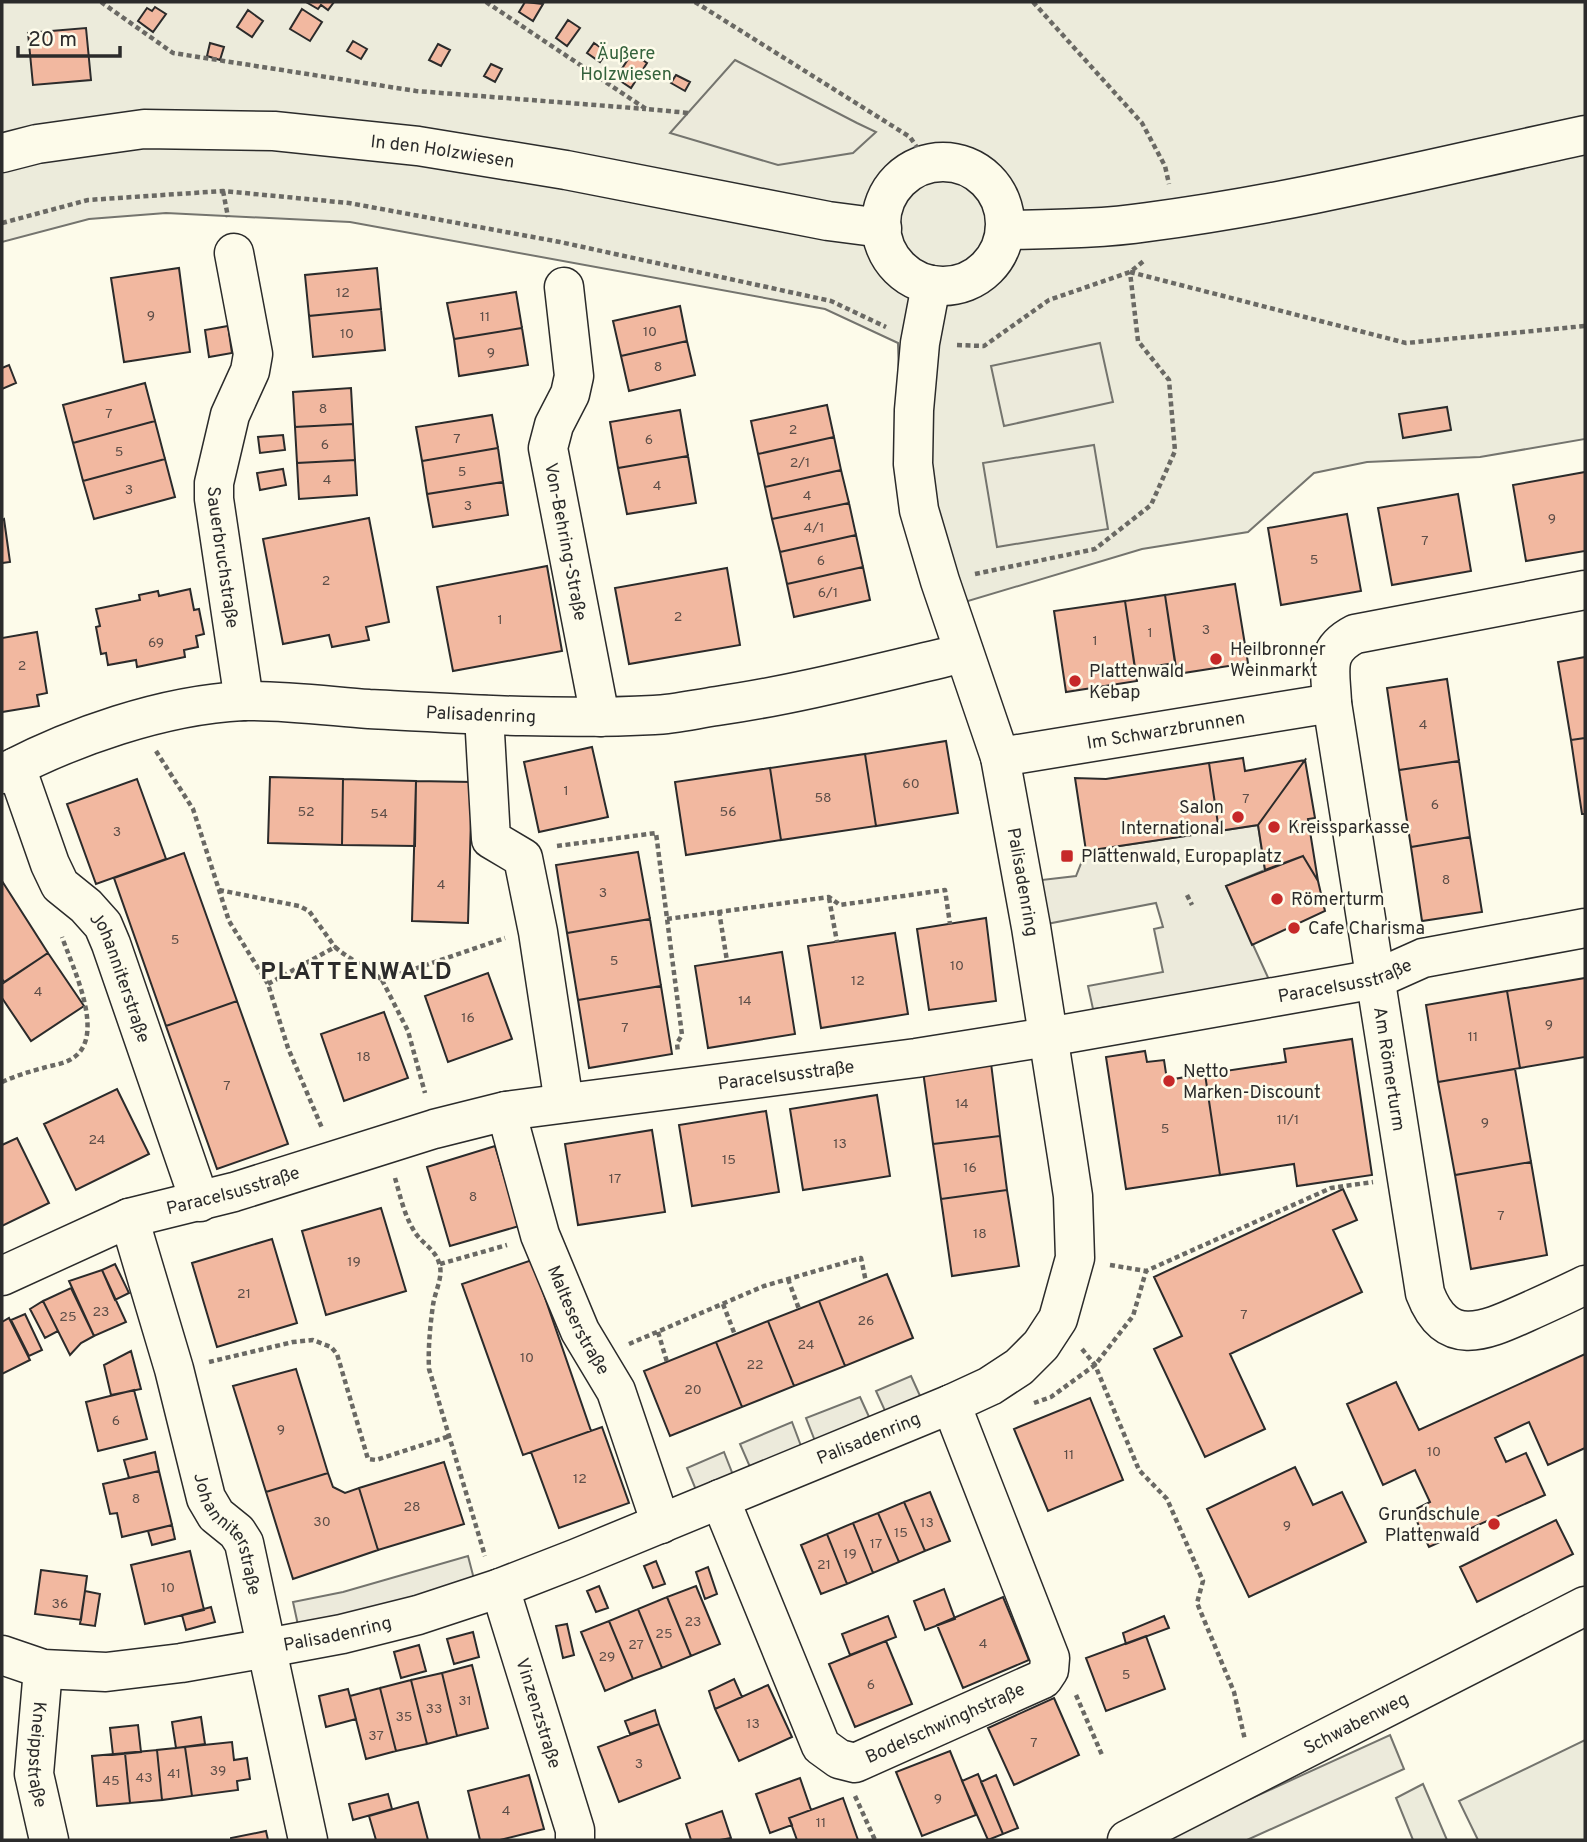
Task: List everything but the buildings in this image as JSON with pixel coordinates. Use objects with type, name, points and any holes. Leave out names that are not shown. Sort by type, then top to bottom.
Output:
[{"type":"street","name":"In den Holzwiesen","points":[[2,153],[37,144],[144,129],[274,131],[432,148],[566,170],[828,221],[882,228]]},
{"type":"street","points":[[1005,230],[1086,228],[1148,222],[1269,202],[1585,135]]},
{"type":"street","points":[[951,163],[970,169],[991,186],[1003,209],[1005,230],[1000,248],[989,267],[972,279],[948,286],[920,282],[898,267],[885,249],[881,218],[886,199],[894,186],[907,174],[928,164],[951,163]]},
{"type":"street","name":"Sauerbruchstraße","points":[[234,253],[253,354],[250,371],[230,415],[214,483],[214,499],[244,701]]},
{"type":"street","name":"Palisadenring","points":[[2,1655],[43,1669],[106,1672],[267,1648],[405,1618],[498,1589],[951,1404],[990,1386],[1019,1367],[1041,1345],[1058,1319],[1075,1258],[1073,1196],[1024,882],[1000,757],[940,581],[919,510],[913,464],[914,410],[920,343],[931,285]]},
{"type":"street","name":"Von-Behring-Straße","points":[[564,287],[574,376],[570,394],[554,425],[548,448],[600,717]]},
{"type":"street","name":"Am Römerturm","points":[[1585,590],[1355,634],[1340,642],[1330,658],[1332,703],[1406,1177],[1425,1293],[1431,1309],[1441,1320],[1455,1328],[1490,1329],[1585,1286]]},
{"type":"street","name":"Palisadenring","points":[[9,770],[51,751],[136,721],[184,709],[244,701],[484,715],[657,715],[768,699],[964,653]]},
{"type":"street","name":"Im Schwarzbrunnen","points":[[1000,757],[1332,703]]},
{"type":"street","points":[[484,715],[491,839],[523,858],[538,933],[564,1103]]},
{"type":"street","name":"Johanniterstraße","points":[[9,770],[60,885],[86,906],[103,925],[200,1202]]},
{"type":"street","name":"Paracelsusstraße","points":[[2,1276],[129,1218],[200,1202],[383,1144],[506,1111],[916,1058],[1048,1037],[1376,979],[1423,958],[1585,928]]},
{"type":"street","name":"Malteserstraße","points":[[506,1111],[540,1235],[580,1331],[616,1391],[661,1524]]},
{"type":"street","name":"Johanniterstraße","points":[[129,1218],[174,1369],[206,1498],[216,1516],[237,1532],[244,1543],[267,1648]]},
{"type":"street","points":[[951,1404],[1050,1658],[1049,1671]]},
{"type":"street","name":"Bodelschwinghstraße","points":[[720,1499],[821,1745],[839,1759],[855,1763],[1043,1679],[1049,1671]]},
{"type":"street","name":"Vinzenzstraße","points":[[498,1589],[575,1830],[575,1840]]},
{"type":"street","name":"Schwabenweg","points":[[1127,1840],[1585,1606]]},
{"type":"street","points":[[267,1648],[308,1840]]},
{"type":"street","name":"Kneippstraße","points":[[43,1669],[34,1774],[49,1840]]},
{"type":"path","points":[[100,2],[173,53],[415,91],[689,113]]},
{"type":"path","points":[[486,2],[646,110]]},
{"type":"path","points":[[695,2],[910,137],[928,164]]},
{"type":"path","points":[[1033,2],[1142,123],[1164,166],[1178,217]]},
{"type":"path","points":[[2,223],[88,200],[223,191],[349,203],[560,242],[831,301],[920,343],[984,346],[1049,300],[1130,272],[1406,343],[1585,326]]},
{"type":"path","points":[[940,581],[1095,549],[1151,505],[1175,451],[1169,380],[1138,341],[1130,272]]},
{"type":"path","points":[[136,721],[193,809],[229,921],[268,984],[288,1048],[335,1159]]},
{"type":"path","points":[[549,846],[656,833],[682,1035],[677,1043],[683,1088]]},
{"type":"path","points":[[2,1082],[72,1059],[82,1050],[88,1031],[87,1010],[50,899],[60,885]]},
{"type":"path","points":[[218,890],[299,906],[309,911],[335,947],[382,980],[408,1031],[434,1129]]},
{"type":"path","points":[[667,919],[829,897],[840,905],[945,890],[950,924]]},
{"type":"path","points":[[1187,895],[1192,905]]},
{"type":"path","points":[[829,897],[838,942]]},
{"type":"path","points":[[719,911],[727,961]]},
{"type":"path","points":[[382,980],[499,939],[538,933]]},
{"type":"path","points":[[268,984],[335,947]]},
{"type":"path","points":[[383,1144],[412,1228],[435,1252],[440,1264],[441,1274],[428,1346],[429,1369],[498,1589]]},
{"type":"path","points":[[1075,1258],[1146,1271],[1331,1188],[1406,1177]]},
{"type":"path","points":[[440,1264],[540,1235]]},
{"type":"path","points":[[596,1358],[764,1286],[861,1258],[866,1282]]},
{"type":"path","points":[[788,1279],[799,1309]]},
{"type":"path","points":[[723,1304],[735,1335]]},
{"type":"path","points":[[1058,1319],[1095,1365],[1139,1470],[1167,1499],[1203,1581],[1197,1603],[1234,1692],[1253,1775]]},
{"type":"path","points":[[658,1332],[667,1362]]},
{"type":"path","points":[[233,1357],[293,1342],[313,1340],[331,1347],[337,1354],[368,1459],[376,1460],[450,1436]]},
{"type":"path","points":[[1049,1671],[1069,1679],[1101,1755]]},
{"type":"path","points":[[855,1763],[849,1782],[875,1840]]},
{"type":"green space","name":"Äußere Holzwiesen","points":[[2,2],[1585,2],[1585,439],[1480,457],[1367,462],[1314,473],[1248,532],[1142,549],[948,607],[899,381],[898,343],[825,309],[350,222],[166,213],[89,219],[2,242]]},
{"type":"green space","points":[[1585,1740],[1585,1840],[1478,1840],[1459,1801]]},
{"type":"green space","points":[[1423,1784],[1447,1840],[1413,1840],[1396,1798]]},
{"type":"shaded area","points":[[735,60],[876,132],[853,153],[778,165],[670,133]]},
{"type":"shaded area","points":[[1100,343],[1113,402],[1004,426],[991,366]]},
{"type":"shaded area","points":[[1094,445],[1108,529],[997,547],[983,463]]},
{"type":"shaded area","points":[[1258,825],[1265,870],[1226,886],[1271,984],[1093,1009],[1088,986],[1163,972],[1154,929],[1163,927],[1156,903],[1031,927],[1024,882],[1076,876],[1086,851]]},
{"type":"shaded area","points":[[911,1376],[921,1398],[886,1413],[876,1391]]},
{"type":"shaded area","points":[[860,1397],[870,1419],[815,1441],[806,1418]]},
{"type":"shaded area","points":[[792,1422],[801,1446],[750,1467],[740,1444]]},
{"type":"shaded area","points":[[724,1452],[733,1475],[696,1490],[687,1468]]},
{"type":"shaded area","points":[[468,1556],[474,1579],[410,1599],[298,1625],[293,1602],[343,1592]]},
{"type":"shaded area","points":[[1390,1735],[1404,1769],[1247,1840],[1160,1840]]},
{"type":"place","name":"Heilbronner Weinmarkt","points":[[1216,659]]},
{"type":"place","name":"Plattenwald Kebap","points":[[1075,681]]},
{"type":"place","name":"Salon International","points":[[1238,817]]},
{"type":"place","name":"Kreissparkasse","points":[[1274,827]]},
{"type":"place","name":"Plattenwald, Europaplatz","points":[[1067,856]]},
{"type":"place","name":"Römerturm","points":[[1277,899]]},
{"type":"place","name":"Cafe Charisma","points":[[1294,928]]},
{"type":"place","name":"Netto Marken-Discount","points":[[1169,1081]]},
{"type":"place","name":"Grundschule Plattenwald","points":[[1494,1524]]},
{"type":"district","name":"PLATTENWALD","points":[[357,971]]}]
